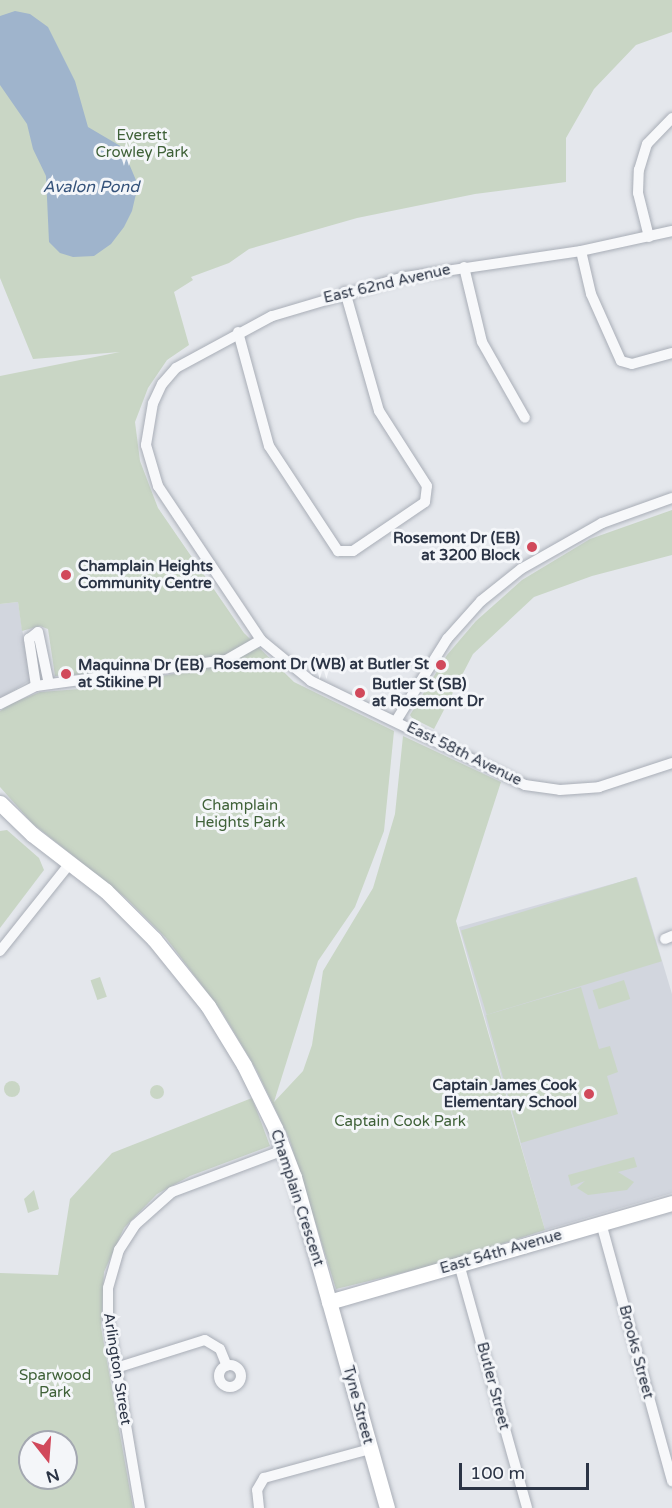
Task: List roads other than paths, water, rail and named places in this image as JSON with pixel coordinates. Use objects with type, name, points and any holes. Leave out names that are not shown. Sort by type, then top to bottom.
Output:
[{"type":"street","points":[[649,237],[638,193],[639,170],[647,144],[672,118]]},
{"type":"street","name":"East 62nd Avenue","points":[[261,640],[158,486],[146,445],[148,421],[162,384],[176,368],[238,332],[304,303],[464,267],[581,251],[672,231]]},
{"type":"street","points":[[581,251],[591,294],[621,361],[632,364],[672,353]]},
{"type":"street","points":[[464,267],[482,342],[525,418]]},
{"type":"street","points":[[238,332],[269,446],[338,551],[352,551],[425,502],[427,486],[379,411],[345,292]]},
{"type":"street","points":[[0,704],[36,686],[205,664],[235,656],[261,640],[311,681],[396,721],[447,639],[481,601],[521,569],[602,523],[672,498]]},
{"type":"street","points":[[36,686],[29,639],[38,632],[49,684]]},
{"type":"street","name":"East 58th Avenue","points":[[396,721],[525,785],[560,790],[599,787],[672,763]]},
{"type":"street","name":"Champlain Crescent","points":[[0,803],[32,834],[71,862],[154,939],[208,1006],[258,1093],[284,1150],[329,1302]]},
{"type":"street","points":[[0,951],[71,862]]},
{"type":"street","name":"Arlington Street","points":[[140,1508],[116,1368],[108,1288],[119,1250],[135,1225],[172,1192],[284,1150]]},
{"type":"street","name":"East 54th Avenue","points":[[329,1302],[672,1203]]},
{"type":"street","name":"Brooks Street","points":[[601,1223],[672,1481]]},
{"type":"street","name":"Butler Street","points":[[459,1264],[527,1508]]},
{"type":"street","name":"Tyne Street","points":[[329,1302],[387,1508]]},
{"type":"street","points":[[116,1368],[205,1340],[220,1349],[227,1366]]},
{"type":"street","points":[[259,1508],[259,1483],[271,1475],[370,1449]]},
{"type":"water","name":"Avalon Pond","points":[[15,11],[30,14],[48,27],[75,81],[88,127],[122,147],[138,185],[132,211],[124,227],[111,244],[94,256],[73,257],[60,253],[49,242],[46,176],[33,149],[27,124],[0,85],[0,16]]},
{"type":"place","name":"Rosemont Dr (EB) at 3200 Block","points":[[532,547]]},
{"type":"place","name":"Champlain Heights Community Centre","points":[[66,575]]},
{"type":"place","name":"Rosemont Dr (WB) at Butler St","points":[[441,665]]},
{"type":"place","name":"Maquinna Dr (EB) at Stikine Pl","points":[[66,674]]},
{"type":"place","name":"Butler St (SB) at Rosemont Dr","points":[[360,693]]},
{"type":"place","name":"Captain James Cook Elementary School","points":[[589,1094]]},
{"type":"park label","name":"Everett Crowley Park","points":[[142,144]]},
{"type":"park label","name":"Champlain Heights Park","points":[[240,814]]},
{"type":"park label","name":"Captain Cook Park","points":[[400,1122]]},
{"type":"park label","name":"Sparwood Park","points":[[55,1384]]}]
